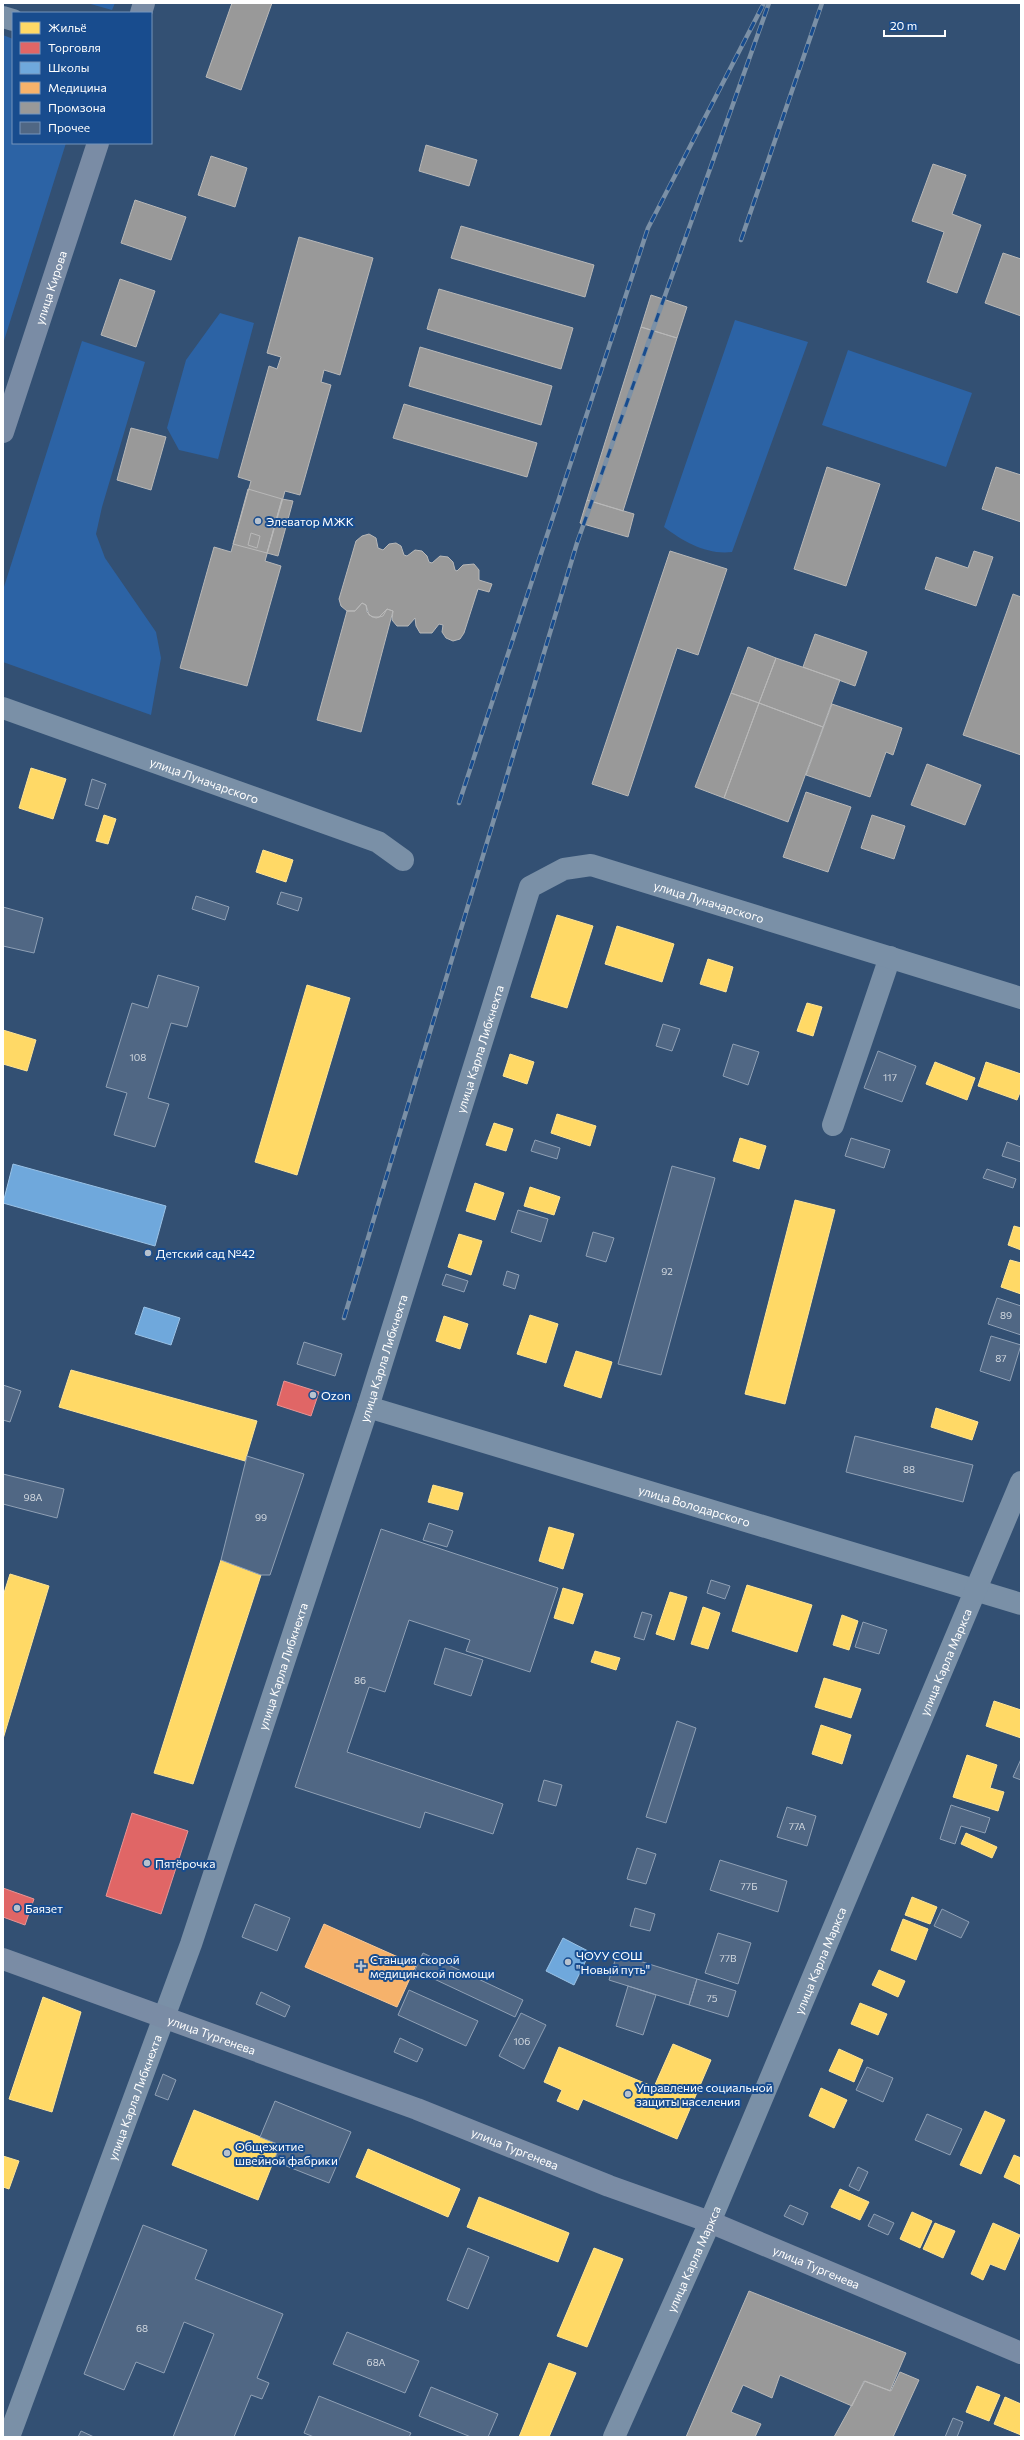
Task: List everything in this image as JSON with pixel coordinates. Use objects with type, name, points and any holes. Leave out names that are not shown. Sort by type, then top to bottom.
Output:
[{"type":"main road","name":"улица Кирова","points":[[3,432],[98,144]]},
{"type":"main road","name":"улица Тургенева","points":[[3,1959],[417,2109],[609,2186],[710,2222],[1021,2353]]},
{"type":"street","name":"улица Луначарского","points":[[3,708],[378,842],[402,860]]},
{"type":"street","name":"улица Луначарского","points":[[530,887],[564,868],[591,865],[1021,998]]},
{"type":"street","name":"улица Карла Либкнехта","points":[[9,2437],[163,2016],[191,1944],[368,1407],[530,887]]},
{"type":"street","points":[[833,1125],[890,957]]},
{"type":"street","name":"улица Володарского","points":[[368,1407],[1021,1604]]},
{"type":"street","name":"улица Карла Маркса","points":[[614,2437],[710,2222],[1021,1482]]},
{"type":"shaded area","points":[[87,3],[115,3],[112,10]]},
{"type":"shaded area","points":[[3,35],[12,39],[12,144],[66,144],[3,344]]},
{"type":"shaded area","points":[[220,313],[254,323],[218,459],[179,450],[167,428],[186,360]]},
{"type":"shaded area","points":[[735,320],[808,342],[732,552],[723,552],[696,546],[680,538],[664,527]]},
{"type":"shaded area","points":[[82,341],[145,362],[102,507],[96,534],[105,558],[156,632],[161,658],[151,715],[3,662],[3,590]]},
{"type":"shaded area","points":[[848,350],[972,393],[946,467],[822,425]]},
{"type":"building: Жильё","points":[[31,768],[66,779],[53,819],[19,808]]},
{"type":"building: Жильё","points":[[104,815],[116,819],[108,844],[96,841]]},
{"type":"building: Жильё","points":[[263,850],[293,860],[286,882],[256,872]]},
{"type":"building: Жильё","points":[[557,915],[593,926],[567,1008],[531,997]]},
{"type":"building: Жильё","points":[[617,926],[674,944],[662,982],[605,964]]},
{"type":"building: Жильё","points":[[708,959],[733,967],[726,992],[700,984]]},
{"type":"building: Жильё","points":[[307,985],[350,998],[297,1175],[255,1162]]},
{"type":"building: Жильё","points":[[807,1003],[822,1007],[813,1036],[797,1031]]},
{"type":"building: Жильё","points":[[3,1030],[36,1040],[27,1071],[3,1064]]},
{"type":"building: Жильё","points":[[510,1054],[534,1062],[527,1084],[503,1076]]},
{"type":"building: Жильё","points":[[935,1062],[975,1078],[967,1100],[926,1084]]},
{"type":"building: Жильё","points":[[986,1062],[1021,1074],[1021,1090],[1017,1100],[978,1086]]},
{"type":"building: Жильё","points":[[557,1114],[596,1126],[590,1146],[551,1133]]},
{"type":"building: Жильё","points":[[494,1123],[513,1129],[506,1151],[486,1145]]},
{"type":"building: Жильё","points":[[740,1138],[766,1146],[759,1169],[733,1161]]},
{"type":"building: Жильё","points":[[475,1183],[504,1193],[495,1220],[466,1211]]},
{"type":"building: Жильё","points":[[530,1187],[560,1197],[554,1215],[524,1206]]},
{"type":"building: Жильё","points":[[795,1200],[835,1210],[785,1404],[745,1394]]},
{"type":"building: Жильё","points":[[1014,1226],[1021,1228],[1021,1250],[1008,1245]]},
{"type":"building: Жильё","points":[[459,1234],[482,1241],[471,1275],[448,1267]]},
{"type":"building: Жильё","points":[[1010,1260],[1021,1263],[1021,1294],[1001,1287]]},
{"type":"building: Жильё","points":[[530,1315],[558,1324],[546,1363],[517,1354]]},
{"type":"building: Жильё","points":[[444,1316],[468,1324],[460,1349],[436,1341]]},
{"type":"building: Жильё","points":[[576,1351],[612,1362],[601,1398],[564,1386]]},
{"type":"building: Жильё","points":[[71,1370],[257,1421],[245,1461],[59,1407]]},
{"type":"building: Жильё","points":[[936,1408],[978,1422],[972,1440],[931,1427]]},
{"type":"building: Жильё","points":[[433,1485],[463,1493],[458,1510],[428,1502]]},
{"type":"building: Жильё","points":[[549,1527],[574,1534],[563,1569],[539,1561]]},
{"type":"building: Жильё","points":[[221,1560],[261,1575],[193,1784],[154,1773]]},
{"type":"building: Жильё","points":[[10,1574],[49,1586],[3,1739],[3,1596]]},
{"type":"building: Жильё","points":[[747,1585],[812,1605],[797,1652],[732,1631]]},
{"type":"building: Жильё","points":[[563,1588],[583,1594],[573,1624],[554,1618]]},
{"type":"building: Жильё","points":[[670,1592],[687,1597],[674,1640],[656,1634]]},
{"type":"building: Жильё","points":[[703,1607],[720,1613],[708,1649],[691,1644]]},
{"type":"building: Жильё","points":[[842,1615],[858,1621],[849,1650],[833,1645]]},
{"type":"building: Жильё","points":[[595,1651],[620,1658],[616,1670],[591,1662]]},
{"type":"building: Жильё","points":[[824,1678],[861,1689],[851,1718],[815,1707]]},
{"type":"building: Жильё","points":[[994,1701],[1021,1710],[1021,1738],[986,1726]]},
{"type":"building: Жильё","points":[[821,1725],[851,1735],[842,1764],[812,1754]]},
{"type":"building: Жильё","points":[[967,1755],[997,1765],[990,1788],[1004,1792],[998,1811],[953,1797]]},
{"type":"building: Жильё","points":[[966,1833],[997,1847],[992,1858],[961,1844]]},
{"type":"building: Жильё","points":[[912,1897],[937,1907],[930,1924],[905,1915]]},
{"type":"building: Жильё","points":[[903,1919],[928,1929],[916,1960],[891,1950]]},
{"type":"building: Жильё","points":[[879,1970],[905,1981],[898,1997],[872,1985]]},
{"type":"building: Жильё","points":[[43,1997],[81,2012],[52,2112],[9,2099]]},
{"type":"building: Жильё","points":[[860,2003],[887,2014],[878,2035],[851,2024]]},
{"type":"building: Жильё","name":"Управление социальной защиты населения","points":[[673,2044],[711,2060],[677,2139],[583,2099],[578,2110],[557,2101],[562,2090],[544,2082],[559,2047],[654,2087]]},
{"type":"building: Жильё","points":[[839,2049],[863,2060],[854,2082],[829,2071]]},
{"type":"building: Жильё","points":[[821,2088],[847,2100],[834,2128],[809,2116]]},
{"type":"building: Жильё","name":"Общежитие швейной фабрики","points":[[194,2110],[280,2145],[258,2200],[172,2165]]},
{"type":"building: Жильё","points":[[985,2111],[1005,2120],[981,2174],[960,2165]]},
{"type":"building: Жильё","points":[[368,2149],[460,2189],[448,2217],[356,2177]]},
{"type":"building: Жильё","points":[[1014,2155],[1021,2158],[1021,2185],[1004,2177]]},
{"type":"building: Жильё","points":[[3,2156],[19,2161],[9,2189],[3,2187]]},
{"type":"building: Жильё","points":[[840,2189],[869,2202],[860,2220],[831,2207]]},
{"type":"building: Жильё","points":[[479,2197],[569,2233],[558,2262],[467,2227]]},
{"type":"building: Жильё","points":[[912,2212],[932,2221],[920,2248],[900,2239]]},
{"type":"building: Жильё","points":[[935,2223],[955,2231],[943,2258],[923,2249]]},
{"type":"building: Жильё","points":[[993,2223],[1020,2235],[1005,2270],[990,2264],[983,2280],[971,2274]]},
{"type":"building: Жильё","points":[[594,2248],[623,2259],[587,2347],[557,2336]]},
{"type":"building: Жильё","points":[[549,2363],[576,2373],[549,2437],[519,2437]]},
{"type":"building: Жильё","points":[[977,2386],[1000,2395],[989,2421],[966,2412]]},
{"type":"building: Жильё","points":[[1005,2397],[1021,2404],[1021,2435],[994,2424]]},
{"type":"building: Торговля","points":[[284,1381],[319,1392],[311,1416],[277,1405]]},
{"type":"building: Торговля","name":"Пятёрочка","points":[[132,1813],[188,1831],[161,1914],[106,1896]]},
{"type":"building: Торговля","name":"Баязет","points":[[3,1888],[34,1899],[25,1925],[3,1917]]},
{"type":"building: Школы","points":[[13,1164],[166,1206],[155,1246],[3,1203]]},
{"type":"building: Школы","points":[[144,1307],[180,1318],[171,1345],[135,1334]]},
{"type":"building: Школы","name":"ЧОУУ СОШ \"Новый путь\"","points":[[563,1938],[590,1952],[574,1985],[546,1971]]},
{"type":"building: Медицина","name":"Станция скорой медицинской помощи","points":[[324,1924],[416,1965],[397,2007],[305,1967]]},
{"type":"building: Промзона","points":[[232,3],[272,3],[241,90],[206,77]]},
{"type":"building: Промзона","points":[[426,145],[477,160],[469,186],[419,171]]},
{"type":"building: Промзона","points":[[211,156],[247,168],[235,207],[198,195]]},
{"type":"building: Промзона","points":[[933,164],[966,175],[952,214],[981,225],[957,293],[927,282],[944,232],[912,221]]},
{"type":"building: Промзона","points":[[135,200],[186,217],[171,260],[121,243]]},
{"type":"building: Промзона","points":[[461,226],[594,265],[585,297],[451,258]]},
{"type":"building: Промзона","points":[[299,237],[373,258],[340,375],[324,370],[321,382],[331,385],[300,495],[285,491],[265,561],[281,566],[247,686],[180,668],[214,547],[231,552],[251,481],[238,477],[269,366],[277,369],[281,357],[267,353]]},
{"type":"building: Промзона","points":[[1003,253],[1021,259],[1021,316],[985,303]]},
{"type":"building: Промзона","points":[[120,279],[155,291],[136,347],[101,335]]},
{"type":"building: Промзона","points":[[439,289],[573,328],[561,369],[427,329]]},
{"type":"building: Промзона","points":[[651,295],[687,307],[677,338],[641,327]]},
{"type":"building: Промзона","points":[[641,327],[677,338],[623,511],[587,500]]},
{"type":"building: Промзона","points":[[420,347],[552,386],[541,425],[409,386]]},
{"type":"building: Промзона","points":[[404,404],[537,443],[527,477],[393,438]]},
{"type":"building: Промзона","points":[[131,428],[166,437],[151,490],[117,480]]},
{"type":"building: Промзона","points":[[827,467],[880,484],[846,586],[794,569]]},
{"type":"building: Промзона","points":[[996,467],[1021,475],[1021,522],[982,509]]},
{"type":"building: Промзона","name":"Элеватор МЖК","points":[[248,489],[282,499],[267,553],[233,544]]},
{"type":"building: Промзона","points":[[282,499],[293,501],[278,556],[267,553]]},
{"type":"building: Промзона","points":[[587,500],[634,514],[628,537],[580,523]]},
{"type":"building: Промзона","points":[[251,533],[260,536],[257,548],[248,545]]},
{"type":"building: Промзона","points":[[369,534],[376,538],[378,548],[383,550],[389,544],[396,543],[401,546],[404,555],[407,556],[415,550],[422,551],[427,556],[429,562],[432,563],[440,556],[448,557],[453,562],[455,570],[457,571],[463,565],[474,564],[479,570],[479,580],[492,584],[489,592],[478,589],[464,633],[460,639],[453,641],[446,638],[442,632],[443,625],[439,624],[432,633],[420,633],[416,626],[415,618],[408,626],[397,626],[392,620],[393,611],[387,609],[383,616],[376,618],[369,615],[366,605],[362,603],[355,611],[347,611],[341,606],[339,599],[356,541],[362,536]]},
{"type":"building: Промзона","points":[[670,551],[727,569],[698,655],[677,648],[628,796],[592,784]]},
{"type":"building: Промзона","points":[[974,551],[993,557],[976,606],[925,589],[936,557],[968,568]]},
{"type":"building: Промзона","points":[[1013,594],[1021,597],[1021,755],[963,735]]},
{"type":"building: Промзона","points":[[362,603],[366,605],[367,612],[372,617],[379,617],[387,609],[393,611],[361,732],[317,720],[347,611],[355,611]]},
{"type":"building: Промзона","points":[[815,634],[867,652],[855,686],[803,667]]},
{"type":"building: Промзона","points":[[748,647],[776,658],[759,703],[731,693]]},
{"type":"building: Промзона","points":[[776,658],[840,680],[823,727],[759,703]]},
{"type":"building: Промзона","points":[[731,693],[759,703],[724,798],[695,787]]},
{"type":"building: Промзона","points":[[759,703],[823,727],[788,822],[724,798]]},
{"type":"building: Промзона","points":[[832,704],[902,728],[893,755],[886,752],[870,797],[806,775]]},
{"type":"building: Промзона","points":[[927,764],[981,785],[965,825],[911,805]]},
{"type":"building: Промзона","points":[[806,792],[851,807],[828,872],[783,857]]},
{"type":"building: Промзона","points":[[872,815],[905,826],[894,859],[861,848]]},
{"type":"building: Промзона","points":[[749,2291],[906,2353],[890,2391],[864,2381],[852,2406],[780,2375],[772,2398],[743,2385],[731,2412],[761,2424],[755,2437],[686,2437]]},
{"type":"building: Промзона","points":[[900,2372],[919,2380],[893,2437],[834,2437],[865,2381],[891,2391]]},
{"type":"building: Прочее","points":[[92,779],[106,784],[98,809],[85,805]]},
{"type":"building: Прочее","points":[[281,892],[302,898],[298,911],[277,904]]},
{"type":"building: Прочее","points":[[196,896],[229,907],[225,920],[192,909]]},
{"type":"building: Прочее","points":[[3,907],[43,918],[34,953],[3,946]]},
{"type":"building: Прочее","points":[[158,975],[199,987],[187,1027],[171,1023],[148,1098],[169,1104],[155,1147],[114,1135],[127,1093],[106,1087],[132,1003],[148,1008]]},
{"type":"building: Прочее","points":[[663,1024],[680,1029],[672,1051],[656,1046]]},
{"type":"building: Прочее","points":[[733,1044],[759,1052],[748,1085],[723,1076]]},
{"type":"building: Прочее","points":[[878,1051],[916,1066],[902,1102],[864,1088]]},
{"type":"building: Прочее","points":[[851,1138],[890,1150],[884,1168],[845,1156]]},
{"type":"building: Прочее","points":[[535,1140],[560,1148],[557,1159],[531,1151]]},
{"type":"building: Прочее","points":[[1007,1142],[1021,1147],[1021,1162],[1002,1156]]},
{"type":"building: Прочее","points":[[672,1166],[715,1178],[661,1375],[618,1364]]},
{"type":"building: Прочее","points":[[987,1169],[1016,1179],[1013,1188],[983,1178]]},
{"type":"building: Прочее","points":[[518,1210],[548,1219],[541,1242],[511,1232]]},
{"type":"building: Прочее","points":[[593,1232],[614,1238],[606,1262],[586,1256]]},
{"type":"building: Прочее","points":[[507,1271],[519,1275],[515,1289],[503,1285]]},
{"type":"building: Прочее","points":[[446,1274],[468,1281],[464,1292],[442,1285]]},
{"type":"building: Прочее","points":[[997,1298],[1021,1306],[1021,1335],[988,1324]]},
{"type":"building: Прочее","points":[[991,1336],[1021,1345],[1010,1381],[980,1371]]},
{"type":"building: Прочее","points":[[304,1342],[342,1354],[335,1376],[297,1364]]},
{"type":"building: Прочее","points":[[3,1385],[21,1391],[10,1422],[3,1420]]},
{"type":"building: Прочее","points":[[855,1436],[973,1465],[963,1502],[846,1472]]},
{"type":"building: Прочее","points":[[247,1456],[304,1474],[270,1575],[261,1575],[221,1560]]},
{"type":"building: Прочее","points":[[3,1474],[64,1489],[57,1518],[3,1504]]},
{"type":"building: Прочее","points":[[429,1523],[453,1531],[447,1547],[423,1540]]},
{"type":"building: Прочее","points":[[381,1529],[558,1588],[530,1672],[466,1651],[470,1640],[409,1620],[385,1692],[369,1687],[347,1752],[503,1804],[493,1834],[425,1812],[420,1828],[295,1787]]},
{"type":"building: Прочее","points":[[711,1580],[730,1586],[725,1599],[707,1593]]},
{"type":"building: Прочее","points":[[642,1612],[652,1615],[644,1640],[634,1637]]},
{"type":"building: Прочее","points":[[863,1622],[887,1630],[879,1654],[855,1647]]},
{"type":"building: Прочее","points":[[445,1648],[483,1660],[471,1696],[434,1684]]},
{"type":"building: Прочее","points":[[677,1721],[696,1728],[666,1823],[646,1817]]},
{"type":"building: Прочее","points":[[1021,1759],[1021,1780],[1013,1777]]},
{"type":"building: Прочее","points":[[544,1780],[562,1785],[556,1806],[538,1801]]},
{"type":"building: Прочее","points":[[951,1805],[990,1818],[985,1833],[961,1826],[955,1844],[940,1839]]},
{"type":"building: Прочее","points":[[787,1807],[816,1816],[807,1846],[777,1837]]},
{"type":"building: Прочее","points":[[637,1848],[656,1854],[646,1884],[627,1879]]},
{"type":"building: Прочее","points":[[720,1860],[787,1881],[778,1912],[710,1890]]},
{"type":"building: Прочее","points":[[255,1904],[290,1918],[277,1951],[242,1937]]},
{"type":"building: Прочее","points":[[635,1908],[655,1914],[650,1931],[630,1926]]},
{"type":"building: Прочее","points":[[942,1909],[969,1922],[961,1938],[934,1926]]},
{"type":"building: Прочее","points":[[718,1933],[751,1943],[738,1984],[705,1973]]},
{"type":"building: Прочее","points":[[423,1953],[523,2000],[515,2017],[415,1970]]},
{"type":"building: Прочее","points":[[617,1954],[697,1979],[689,2005],[609,1980]]},
{"type":"building: Прочее","points":[[697,1979],[736,1991],[728,2017],[689,2005]]},
{"type":"building: Прочее","points":[[628,1986],[656,1995],[643,2035],[616,2026]]},
{"type":"building: Прочее","points":[[409,1990],[478,2021],[466,2046],[398,2015]]},
{"type":"building: Прочее","points":[[261,1992],[290,2006],[285,2017],[256,2004]]},
{"type":"building: Прочее","points":[[521,2013],[546,2025],[524,2069],[499,2056]]},
{"type":"building: Прочее","points":[[400,2038],[423,2049],[417,2062],[394,2052]]},
{"type":"building: Прочее","points":[[867,2067],[893,2078],[883,2102],[856,2090]]},
{"type":"building: Прочее","points":[[163,2074],[176,2080],[168,2100],[155,2095]]},
{"type":"building: Прочее","points":[[275,2101],[351,2132],[329,2183],[274,2161],[280,2145],[260,2137]]},
{"type":"building: Прочее","points":[[927,2114],[962,2129],[950,2155],[915,2140]]},
{"type":"building: Прочее","points":[[858,2167],[868,2172],[859,2191],[849,2186]]},
{"type":"building: Прочее","points":[[790,2205],[808,2213],[803,2225],[784,2216]]},
{"type":"building: Прочее","points":[[874,2214],[894,2223],[888,2235],[868,2226]]},
{"type":"building: Прочее","points":[[143,2225],[207,2250],[195,2279],[283,2314],[257,2378],[269,2383],[262,2399],[251,2395],[234,2437],[173,2437],[214,2334],[184,2322],[164,2373],[136,2362],[124,2390],[84,2374]]},
{"type":"building: Прочее","points":[[468,2248],[489,2257],[468,2309],[447,2300]]},
{"type":"building: Прочее","points":[[347,2332],[419,2361],[405,2393],[333,2364]]},
{"type":"building: Прочее","points":[[431,2387],[498,2414],[488,2437],[471,2437],[419,2416]]},
{"type":"building: Прочее","points":[[319,2396],[411,2433],[409,2437],[314,2437],[304,2433]]},
{"type":"building: Прочее","points":[[953,2418],[963,2422],[957,2437],[945,2437]]},
{"type":"building: Прочее","points":[[81,2431],[94,2437],[78,2437]]},
{"type":"railway","points":[[459,803],[648,228],[764,3]]},
{"type":"railway","points":[[344,1318],[577,543],[769,3]]},
{"type":"railway","points":[[741,240],[822,3]]},
{"type":"place","name":"Элеватор МЖК","points":[[258,521]]},
{"type":"place","name":"Детский сад №42","points":[[148,1253]]},
{"type":"place","name":"Ozon","points":[[313,1395]]},
{"type":"place","name":"Пятёрочка","points":[[147,1863]]},
{"type":"place","name":"Баязет","points":[[17,1908]]},
{"type":"place","name":"ЧОУУ СОШ \"Новый путь\"","points":[[568,1962]]},
{"type":"place","name":"Станция скорой медицинской помощи","points":[[361,1966]]},
{"type":"place","name":"Управление социальной защиты населения","points":[[628,2094]]},
{"type":"place","name":"Общежитие швейной фабрики","points":[[227,2153]]}]
